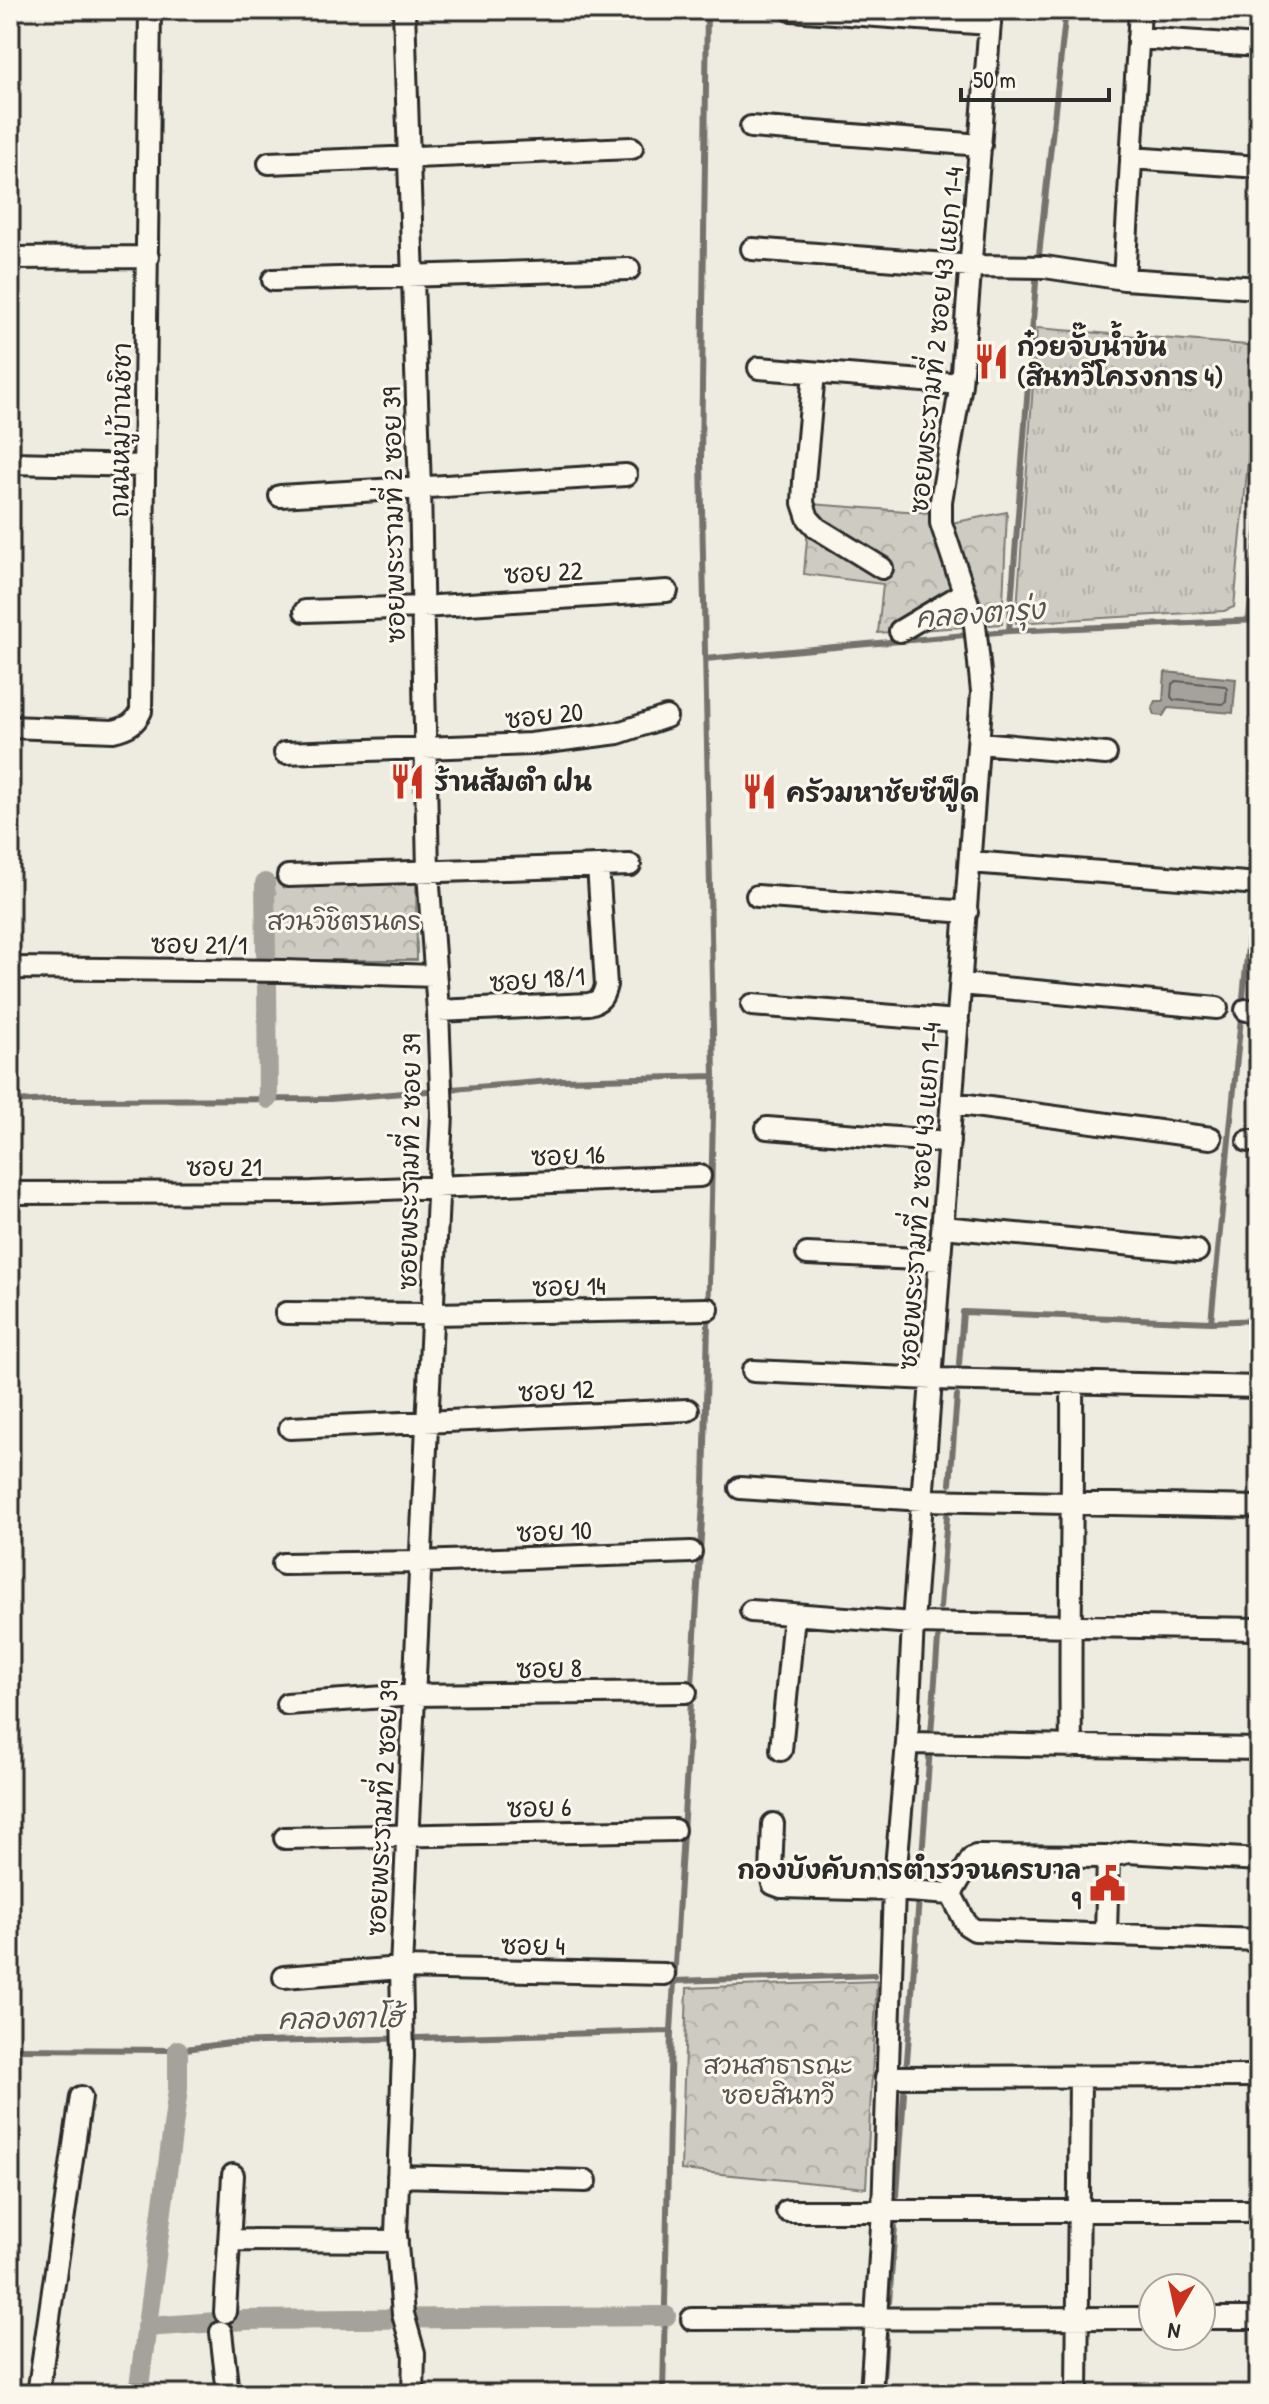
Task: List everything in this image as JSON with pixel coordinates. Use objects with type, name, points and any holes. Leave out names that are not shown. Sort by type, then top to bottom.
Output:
[{"type":"street","name":"ถนนหมู่บ้านชิชา","points":[[10,727],[113,731],[127,728],[137,721],[141,711],[150,10]]},
{"type":"street","name":"ซอยพระรามที่ 2 ซอย 39","points":[[404,10],[420,489],[428,872],[442,1114],[401,1968],[403,2056],[397,2241],[403,2314],[414,2353],[413,2394]]},
{"type":"street","points":[[791,10],[991,17]]},
{"type":"street","points":[[1124,279],[1140,10]]},
{"type":"street","name":"ซอยพระรามที่ 2 ซอย 43 แยก 1-4","points":[[871,2394],[883,2211],[894,1890],[982,692],[975,625],[941,523],[941,501],[961,384],[991,17]]},
{"type":"street","points":[[1138,38],[1259,46]]},
{"type":"street","points":[[751,127],[981,145]]},
{"type":"street","points":[[269,163],[632,148]]},
{"type":"street","points":[[1131,158],[1259,167]]},
{"type":"street","points":[[752,249],[972,266],[1045,267],[1124,279],[1259,288]]},
{"type":"street","points":[[10,258],[148,257]]},
{"type":"street","points":[[273,280],[629,269]]},
{"type":"street","points":[[759,368],[961,384]]},
{"type":"street","points":[[814,373],[803,503],[808,518],[817,528],[882,568]]},
{"type":"street","points":[[10,463],[145,466]]},
{"type":"street","points":[[280,496],[626,475]]},
{"type":"street","name":"ซอย 22","points":[[305,611],[422,607],[667,591]]},
{"type":"street","points":[[900,631],[964,593]]},
{"type":"street","name":"ซอย 20","points":[[285,753],[531,744],[618,733],[666,717]]},
{"type":"street","points":[[979,743],[1106,754]]},
{"type":"street","points":[[970,862],[1259,884]]},
{"type":"street","points":[[288,876],[630,865]]},
{"type":"street","name":"ซอย 18/1","points":[[438,1011],[597,1002],[603,996],[606,985],[598,866]]},
{"type":"street","points":[[757,896],[967,912]]},
{"type":"street","name":"ซอย 21/1","points":[[10,968],[435,976]]},
{"type":"street","points":[[961,984],[1217,1008]]},
{"type":"street","points":[[752,1005],[958,1021]]},
{"type":"street","points":[[953,1103],[1211,1138]]},
{"type":"street","points":[[767,1128],[949,1142]]},
{"type":"street","name":"ซอย 16","points":[[438,1186],[700,1176]]},
{"type":"street","name":"ซอย 21","points":[[10,1193],[312,1192],[438,1186]]},
{"type":"street","points":[[943,1227],[1197,1251]]},
{"type":"street","points":[[807,1254],[940,1260]]},
{"type":"street","name":"ซอย 14","points":[[286,1313],[708,1309]]},
{"type":"street","points":[[753,1371],[1259,1387]]},
{"type":"street","points":[[1071,1747],[1072,1383]]},
{"type":"street","name":"ซอย 12","points":[[290,1428],[688,1410]]},
{"type":"street","points":[[740,1488],[923,1500],[1259,1507]]},
{"type":"street","name":"ซอย 10","points":[[283,1564],[691,1552]]},
{"type":"street","points":[[751,1611],[913,1623],[1259,1629]]},
{"type":"street","points":[[781,1750],[794,1615]]},
{"type":"street","name":"ซอย 8","points":[[287,1704],[413,1695],[686,1692]]},
{"type":"street","points":[[907,1743],[1259,1749]]},
{"type":"street","points":[[773,1824],[773,1884],[781,1887],[951,1894]]},
{"type":"street","name":"ซอย 6","points":[[285,1838],[674,1830]]},
{"type":"street","points":[[951,1894],[976,1856],[1108,1857],[1128,1852],[1259,1860]]},
{"type":"street","points":[[1106,1934],[1108,1857]]},
{"type":"street","points":[[951,1894],[967,1925],[975,1930],[1259,1940]]},
{"type":"street","name":"ซอย 4","points":[[284,1977],[401,1968],[664,1974]]},
{"type":"street","points":[[886,2077],[1259,2076]]},
{"type":"street","points":[[1077,2394],[1080,2077]]},
{"type":"street","points":[[38,2394],[81,2097]]},
{"type":"street","points":[[228,2394],[223,2322],[233,2175]]},
{"type":"street","points":[[398,2176],[586,2181]]},
{"type":"street","points":[[787,2211],[1259,2211]]},
{"type":"street","points":[[229,2240],[397,2241]]},
{"type":"street","points":[[692,2319],[1137,2318]]},
{"type":"street","points":[[1217,2318],[1259,2318]]},
{"type":"green space","points":[[1037,328],[1259,346],[1234,607],[1224,611],[1016,623]]},
{"type":"green space","points":[[810,504],[933,513],[937,542],[961,627],[878,633],[883,584],[804,574]]},
{"type":"green space","points":[[1007,512],[1002,624],[990,625],[951,523]]},
{"type":"green space","name":"สวนวิชิตรนคร","points":[[272,879],[416,879],[417,960],[272,960]]},
{"type":"green space","name":"สวนสาธารณะ ซอยสินทวี","points":[[877,1981],[866,2188],[681,2170],[687,1988]]},
{"type":"water","points":[[1165,672],[1236,679],[1233,713],[1168,708],[1163,716],[1155,715],[1152,707],[1155,701],[1163,701]]},
{"type":"waterway","points":[[663,2394],[671,2031],[704,1486],[714,1076],[701,461],[707,10]]},
{"type":"waterway","points":[[1009,631],[1036,282],[1066,10]]},
{"type":"waterway","points":[[1249,619],[1259,511]]},
{"type":"waterway","name":"คลองตารุ่ง","points":[[705,659],[1009,631],[1259,620]]},
{"type":"waterway","points":[[1211,1322],[1259,835]]},
{"type":"waterway","points":[[265,883],[266,954]]},
{"type":"waterway","points":[[267,986],[268,1099]]},
{"type":"waterway","points":[[10,1102],[330,1099],[562,1080],[714,1076]]},
{"type":"waterway","points":[[959,1364],[963,1312],[1211,1322],[1259,1320]]},
{"type":"waterway","points":[[950,1484],[957,1396]]},
{"type":"waterway","points":[[940,1607],[947,1516]]},
{"type":"waterway","points":[[907,2061],[938,1639]]},
{"type":"waterway","points":[[674,1981],[874,1975]]},
{"type":"waterway","name":"คลองตาโฮ้","points":[[10,2049],[178,2050],[230,2043],[671,2031]]},
{"type":"waterway","points":[[138,2394],[178,2089],[178,2050]]},
{"type":"waterway","points":[[897,2195],[904,2093]]},
{"type":"waterway","points":[[889,2302],[895,2227]]},
{"type":"waterway","points":[[146,2327],[245,2320],[666,2316]]},
{"type":"waterway","points":[[882,2394],[886,2335]]},
{"type":"place","name":"ก๋วยจั๊บน้ำข้น (สินทวีโครงการ 4)","points":[[991,361]]},
{"type":"place","name":"ร้านสัมตำ ฝน","points":[[408,781]]},
{"type":"place","name":"ครัวมหาชัยซีฟู็ด","points":[[760,792]]},
{"type":"place","name":"กองบังคับการตำรวจนครบาล 9","points":[[1107,1884]]}]
